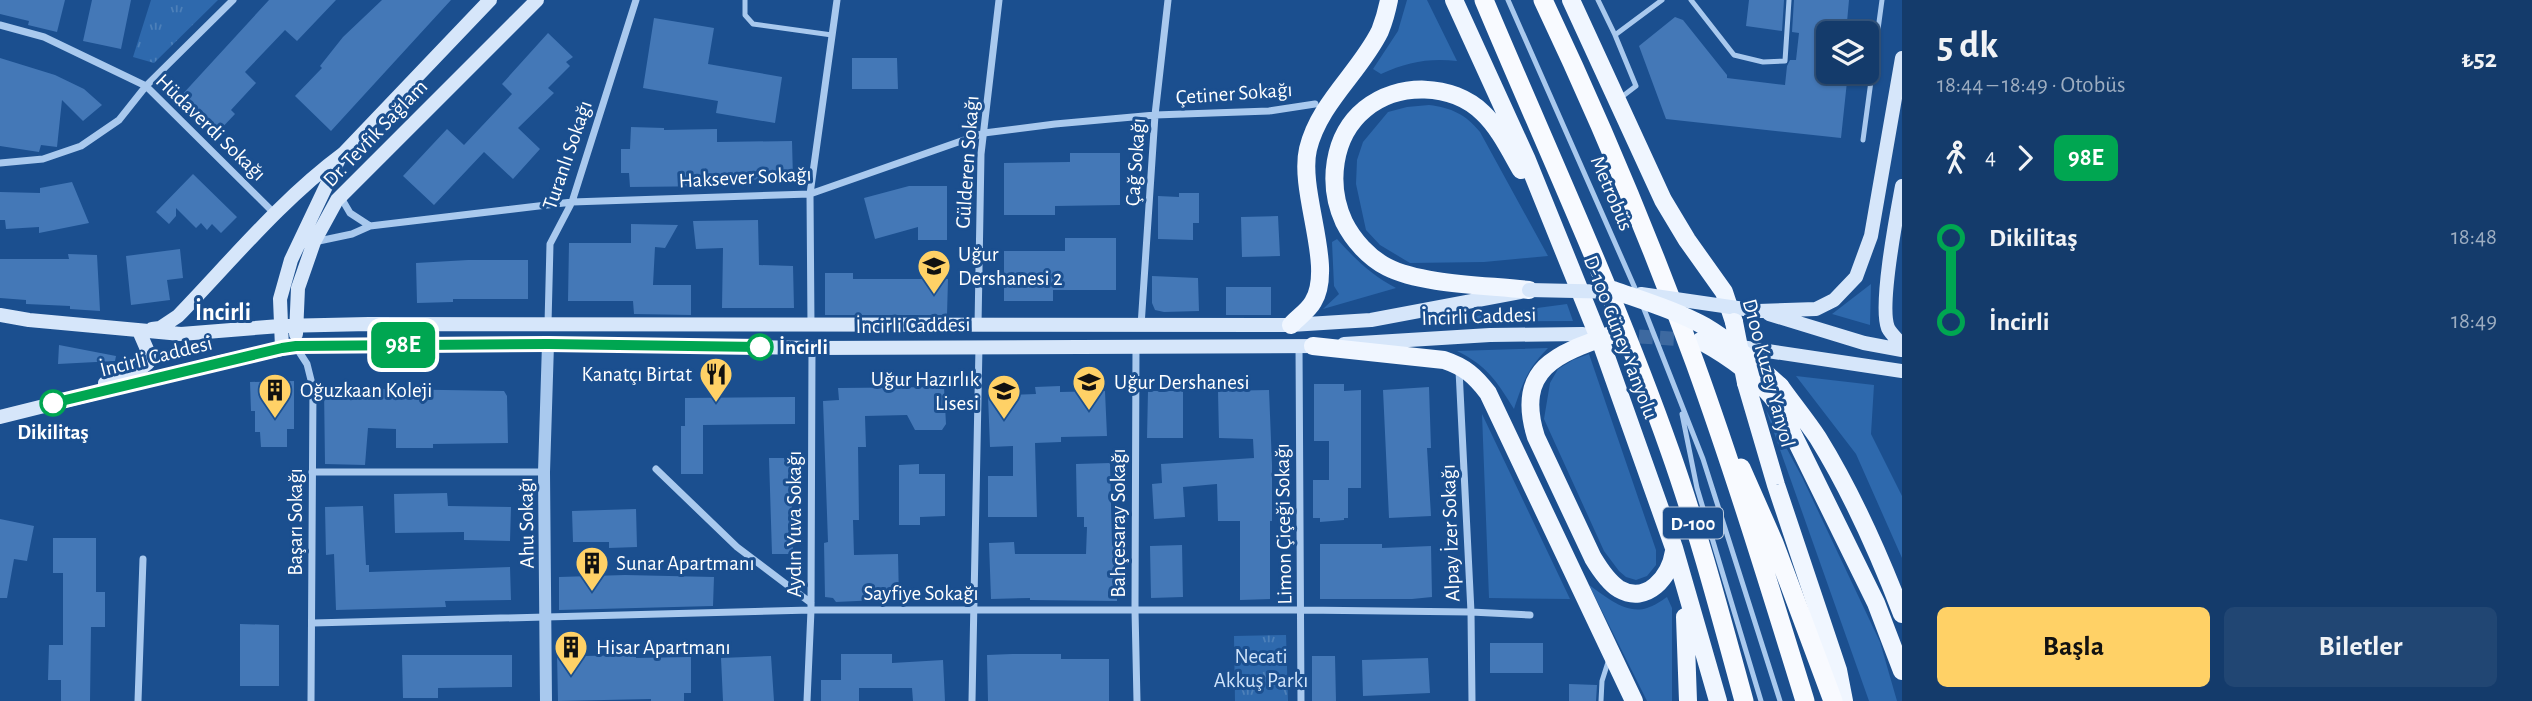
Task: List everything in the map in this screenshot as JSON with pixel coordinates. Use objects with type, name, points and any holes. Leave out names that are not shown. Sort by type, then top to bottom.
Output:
[{"type":"highway","name":"D-100","points":[[1485,0],[1632,348],[1671,453],[1744,701]]},
{"type":"highway","name":"D-100","points":[[1543,0],[1628,191],[1693,359],[1805,701]]},
{"type":"highway","points":[[1720,435],[1734,453],[1754,492],[1833,701]]},
{"type":"main road","points":[[77,397],[118,377],[136,372],[148,363],[149,354],[139,331],[160,328],[178,316],[276,215],[325,167],[343,154],[490,0]]},
{"type":"main road","name":"Dr. Tevfik Sağlam","points":[[289,347],[296,326],[298,288],[314,242],[337,200],[537,0]]},
{"type":"main road","points":[[1290,326],[1313,302],[1320,273],[1306,167],[1308,148],[1328,104],[1380,31],[1390,0]]},
{"type":"main road","name":"D-100 Güney Yanyolu","points":[[1454,0],[1499,96],[1603,348],[1674,548],[1718,701]]},
{"type":"main road","name":"D100 Kuzey Yanyol","points":[[1571,0],[1663,200],[1686,240],[1724,292],[1768,460],[1838,670],[1844,701]]},
{"type":"main road","points":[[1758,311],[1816,309],[1834,300],[1856,277],[1871,236],[1902,58]]},
{"type":"main road","points":[[1529,290],[1404,274],[1386,267],[1356,241],[1338,207],[1334,184],[1339,148],[1350,127],[1365,109],[1380,100],[1416,90],[1439,90],[1462,98],[1483,112],[1542,199]]},
{"type":"main road","name":"Dr. Tevfik Sağlam","points":[[289,347],[280,326],[280,299],[291,260],[343,154]]},
{"type":"main road","points":[[1902,186],[1890,259],[1887,306],[1888,327],[1902,348]]},
{"type":"main road","name":"İncirli Caddesi","points":[[0,315],[181,334],[280,326],[548,324],[1290,326],[1371,320],[1529,290],[1613,290],[1758,311]]},
{"type":"main road","points":[[1613,290],[1676,313],[1706,328],[1736,348],[1780,386],[1818,439],[1854,504],[1885,568],[1902,614]]},
{"type":"main road","points":[[1758,311],[1864,343],[1902,348]]},
{"type":"main road","points":[[548,324],[548,344]]},
{"type":"main road","name":"İncirli Caddesi","points":[[0,417],[289,347],[548,344],[812,348],[979,345],[1306,346],[1490,335],[1583,334]]},
{"type":"main road","points":[[1614,334],[1568,349],[1543,369],[1530,397],[1530,418],[1536,437],[1593,558],[1600,570],[1618,588],[1630,592],[1644,592],[1655,587],[1668,573],[1674,548]]},
{"type":"main road","points":[[1697,341],[1902,371]]},
{"type":"main road","points":[[1697,341],[1731,358],[1766,388],[1779,406],[1865,579],[1902,671]]},
{"type":"main road","points":[[1306,346],[1444,360],[1458,364],[1474,374],[1488,393],[1634,701]]},
{"type":"main road","points":[[1674,548],[1684,606],[1688,701]]},
{"type":"street","points":[[0,163],[43,159],[81,146],[119,120],[146,86],[233,0]]},
{"type":"street","name":"Turanlı Sokağı","points":[[548,324],[551,244],[572,202],[636,0]]},
{"type":"street","points":[[811,325],[810,194],[837,0]]},
{"type":"street","name":"Gülderen Sokağı","points":[[978,327],[981,154],[999,0]]},
{"type":"street","name":"Çağ Sokağı","points":[[1141,326],[1155,116],[1168,0]]},
{"type":"street","name":"Hüdaverdi Sokağı","points":[[0,24],[44,37],[146,86],[276,215]]},
{"type":"street","name":"Çetiner Sokağı","points":[[1155,116],[1220,114],[1315,104]]},
{"type":"street","name":"Haksever Sokağı","points":[[314,242],[352,234],[370,226],[572,202],[810,194],[984,133],[1155,116]]},
{"type":"street","points":[[346,189],[343,201],[351,213],[370,226]]},
{"type":"street","name":"Ahu Sokağı","points":[[546,701],[544,472],[548,344]]},
{"type":"street","points":[[972,701],[979,345]]},
{"type":"street","name":"Bahçesaray Sokağı","points":[[1136,345],[1135,610],[1138,701]]},
{"type":"street","name":"Limon Çiçeği Sokağı","points":[[1301,701],[1306,346]]},
{"type":"street","name":"Başarı Sokağı","points":[[289,347],[307,364],[313,388],[311,701]]},
{"type":"street","name":"Aydın Yuva Sokağı","points":[[807,701],[811,606],[812,348]]},
{"type":"street","name":"Alpay İzer Sokağı","points":[[1458,364],[1462,378],[1472,701]]},
{"type":"street","points":[[656,469],[737,547],[811,606]]},
{"type":"street","points":[[312,471],[544,472]]},
{"type":"street","points":[[138,701],[143,559]]},
{"type":"street","name":"Sayfiye Sokağı","points":[[313,624],[811,606],[974,611],[1302,610],[1530,615]]},
{"type":"lane","points":[[745,0],[745,15],[753,24],[832,35]]},
{"type":"lane","name":"Metrobüs","points":[[1508,0],[1663,353],[1679,402],[1703,459],[1780,701]]},
{"type":"lane","points":[[1598,0],[1636,86],[1617,100]]},
{"type":"lane","points":[[1615,35],[1662,0]]},
{"type":"lane","points":[[1691,0],[1734,55],[1763,62],[1785,61],[1789,0]]},
{"type":"lane","points":[[1863,140],[1882,0]]},
{"type":"lane","name":"Metrobüs","points":[[1679,402],[1697,488],[1761,701]]},
{"type":"lane","points":[[1601,701],[1602,681],[1612,653]]},
{"type":"green space","points":[[151,0],[218,0],[154,63],[133,57]]},
{"type":"green space","points":[[1407,0],[1427,0],[1457,61],[1418,62],[1381,74],[1373,69],[1398,31]]},
{"type":"green space","points":[[1429,105],[1457,113],[1480,132],[1548,256],[1484,262],[1410,263],[1380,245],[1366,230],[1356,184],[1357,160],[1363,142],[1388,112]]},
{"type":"green space","points":[[1337,239],[1364,266],[1396,288],[1323,309],[1339,294],[1334,286],[1332,242]]},
{"type":"green space","points":[[1871,284],[1870,325],[1832,314]]},
{"type":"green space","points":[[1567,304],[1573,321],[1431,322]]},
{"type":"green space","points":[[1548,348],[1527,376],[1514,409],[1490,375],[1476,362],[1457,351]]},
{"type":"green space","points":[[1589,354],[1656,550],[1656,565],[1647,576],[1636,580],[1619,571],[1604,551],[1544,419],[1550,383],[1558,369]]},
{"type":"green space","points":[[1796,376],[1874,385],[1871,434],[1902,496],[1902,558],[1856,454]]},
{"type":"green space","points":[[1766,410],[1802,477],[1880,642],[1897,701],[1869,701]]},
{"type":"green space","points":[[1482,414],[1570,599],[1489,598]]},
{"type":"green space","points":[[1589,585],[1616,603],[1631,609],[1647,608],[1667,597],[1672,608],[1672,701],[1647,701]]},
{"type":"green space","name":"Necati Akkuş Parkı","points":[[1286,635],[1288,701],[1235,701],[1234,636]]},
{"type":"building","points":[[0,0],[65,0],[57,32],[0,14]]},
{"type":"building","points":[[92,0],[131,0],[121,49],[83,41]]},
{"type":"building","points":[[269,0],[336,0],[297,41],[285,30],[245,72],[256,83],[231,110],[235,114],[217,133],[180,97]]},
{"type":"building","points":[[382,0],[451,0],[331,131],[295,96],[322,68],[320,66],[343,37]]},
{"type":"building","points":[[1749,0],[1784,0],[1782,31],[1746,26]]},
{"type":"building","points":[[1794,0],[1849,0],[1847,21],[1816,21],[1816,84],[1847,84],[1841,138],[1666,119],[1639,46],[1675,17],[1683,20],[1727,78],[1785,85],[1787,66],[1790,60],[1796,60],[1799,33],[1792,32]]},
{"type":"building","points":[[654,18],[714,28],[708,64],[782,77],[775,123],[716,113],[718,101],[643,88]]},
{"type":"building","points":[[548,33],[573,57],[566,62],[570,66],[548,88],[554,93],[518,128],[540,149],[513,179],[484,152],[434,205],[403,176],[447,129],[464,145],[512,94],[502,84]]},
{"type":"building","points":[[0,58],[55,75],[84,89],[102,105],[83,121],[62,100],[57,147],[41,145],[39,152],[0,146]]},
{"type":"building","points":[[852,58],[897,58],[898,89],[852,89]]},
{"type":"building","points":[[631,127],[664,130],[717,129],[717,142],[792,141],[793,179],[719,180],[719,186],[630,187],[629,173],[621,173],[621,149],[630,149]]},
{"type":"building","points":[[1070,153],[1120,153],[1120,205],[1055,206],[1055,215],[1004,215],[1004,163],[1070,162]]},
{"type":"building","points":[[193,174],[237,217],[221,233],[212,224],[207,230],[201,223],[196,228],[176,208],[176,216],[169,224],[156,212]]},
{"type":"building","points":[[72,182],[89,223],[39,233],[39,227],[6,229],[5,220],[0,220],[0,192],[40,193],[40,188]]},
{"type":"building","points":[[909,186],[947,186],[947,240],[918,240],[918,227],[875,239],[864,198]]},
{"type":"building","points":[[1179,193],[1199,193],[1199,223],[1193,223],[1193,240],[1158,239],[1158,196],[1179,197]]},
{"type":"building","points":[[1278,216],[1280,256],[1242,257],[1241,217]]},
{"type":"building","points":[[758,220],[759,265],[793,266],[794,308],[722,308],[723,248],[696,249],[693,221]]},
{"type":"building","points":[[631,224],[678,225],[665,248],[655,247],[653,285],[691,285],[691,315],[634,314],[633,301],[568,301],[569,243],[631,243]]},
{"type":"building","points":[[1065,238],[1116,238],[1116,290],[1053,290],[1053,301],[1004,301],[1004,251],[1065,251]]},
{"type":"building","points":[[180,249],[183,278],[167,280],[170,300],[131,305],[126,256]]},
{"type":"building","points":[[68,254],[97,255],[100,311],[70,309],[70,306],[26,304],[26,300],[0,298],[0,259],[69,259]]},
{"type":"building","points":[[528,260],[528,299],[453,299],[453,302],[417,303],[416,263]]},
{"type":"building","points":[[825,273],[853,273],[853,279],[948,279],[947,315],[825,315]]},
{"type":"building","points":[[1152,276],[1198,278],[1199,311],[1155,310],[1152,303]]},
{"type":"building","points":[[1226,287],[1271,287],[1271,315],[1226,315]]},
{"type":"building","points":[[59,345],[116,356],[115,361],[58,364]]},
{"type":"building","name":"Oğuzkaan Koleji","points":[[294,381],[294,429],[287,429],[287,447],[261,447],[260,432],[255,432],[255,411],[251,411],[250,382]]},
{"type":"building","points":[[1314,384],[1344,384],[1344,391],[1361,390],[1361,488],[1348,488],[1348,518],[1344,520],[1320,522],[1320,518],[1313,518],[1313,480],[1329,480],[1329,441],[1314,441]]},
{"type":"building","points":[[1060,386],[1060,392],[1105,391],[1107,436],[1061,437],[1061,442],[1035,443],[1037,517],[988,517],[988,476],[1013,476],[1013,446],[990,447],[988,396],[1036,394],[1035,387]]},
{"type":"building","points":[[944,387],[946,424],[942,430],[915,430],[907,415],[865,416],[866,447],[858,447],[859,520],[853,520],[854,555],[898,554],[899,599],[836,602],[833,598],[825,597],[824,543],[828,542],[823,401],[839,400],[838,388]]},
{"type":"building","points":[[1429,387],[1431,448],[1427,448],[1431,516],[1389,518],[1383,390]]},
{"type":"building","points":[[324,388],[504,391],[507,396],[508,443],[433,444],[433,448],[396,448],[396,429],[368,428],[365,465],[325,464]]},
{"type":"building","points":[[1269,390],[1272,465],[1270,599],[1240,600],[1240,521],[1218,521],[1217,484],[1183,487],[1185,517],[1154,519],[1152,484],[1162,483],[1161,464],[1254,458],[1253,439],[1219,438],[1218,391]]},
{"type":"building","points":[[1148,391],[1183,391],[1183,438],[1147,438]]},
{"type":"building","points":[[795,397],[795,424],[703,425],[703,474],[681,474],[681,426],[685,426],[685,398]]},
{"type":"building","points":[[769,458],[791,458],[793,554],[772,554]]},
{"type":"building","points":[[1110,463],[1112,545],[1118,545],[1117,601],[991,599],[989,543],[1014,542],[1015,554],[1086,554],[1087,527],[1084,527],[1084,517],[1077,517],[1076,464]]},
{"type":"building","points":[[919,464],[919,474],[945,474],[945,516],[920,517],[920,525],[899,525],[899,465]]},
{"type":"building","points":[[447,493],[448,506],[511,507],[510,541],[464,540],[464,532],[395,533],[394,494]]},
{"type":"building","points":[[363,506],[366,565],[369,565],[369,572],[510,567],[511,600],[445,601],[446,607],[336,610],[334,554],[326,555],[325,507]]},
{"type":"building","points":[[636,509],[637,547],[609,548],[609,542],[573,542],[572,511]]},
{"type":"building","points":[[0,519],[34,526],[27,561],[14,559],[7,598],[0,598]]},
{"type":"building","points":[[53,538],[96,538],[96,592],[105,592],[105,627],[91,627],[90,701],[61,701],[61,680],[48,680],[49,645],[63,645],[63,573],[53,573]]},
{"type":"building","points":[[1320,544],[1382,544],[1382,548],[1431,546],[1432,597],[1320,599]]},
{"type":"building","points":[[1182,545],[1183,597],[1151,598],[1150,546]]},
{"type":"building","points":[[559,577],[714,577],[713,606],[559,610]]},
{"type":"building","points":[[240,624],[279,625],[279,686],[240,686]]},
{"type":"building","points":[[1490,643],[1543,643],[1543,673],[1490,673]]},
{"type":"building","points":[[557,653],[584,653],[584,656],[636,655],[636,658],[691,657],[691,693],[684,693],[684,701],[558,701]]},
{"type":"building","points":[[841,654],[892,654],[892,663],[943,660],[945,701],[913,701],[912,688],[859,688],[859,701],[821,701],[821,680],[841,680]]},
{"type":"building","points":[[1061,654],[1061,659],[1109,659],[1109,701],[988,701],[987,655]]},
{"type":"building","points":[[402,655],[512,655],[512,687],[438,688],[438,698],[403,698]]},
{"type":"building","points":[[771,656],[774,701],[723,701],[721,658]]},
{"type":"building","points":[[1312,656],[1335,656],[1336,701],[1312,701]]},
{"type":"building","points":[[1428,658],[1430,693],[1363,696],[1362,660]]},
{"type":"building","points":[[1569,684],[1597,685],[1596,701],[1569,701]]},
{"type":"tunnel","points":[[1618,335],[1692,340]]},
{"type":"bus line","name":"98E","points":[[53,403],[296,346],[548,344],[760,347]]},
{"type":"place","name":"Uğur Dershanesi 2","points":[[934,296]]},
{"type":"place","name":"İncirli","points":[[760,347]]},
{"type":"place","name":"Dikilitaş","points":[[53,403]]},
{"type":"place","name":"Kanatçı Birtat","points":[[716,404]]},
{"type":"place","name":"Uğur Dershanesi","points":[[1089,412]]},
{"type":"place","name":"Oğuzkaan Koleji","points":[[275,420]]},
{"type":"place","name":"Uğur Hazırlık Lisesi","points":[[1004,421]]},
{"type":"place","name":"Sunar Apartmanı","points":[[592,593]]},
{"type":"place","name":"Hisar Apartmanı","points":[[571,677]]},
{"type":"district","name":"İncirli","points":[[223,312]]}]
